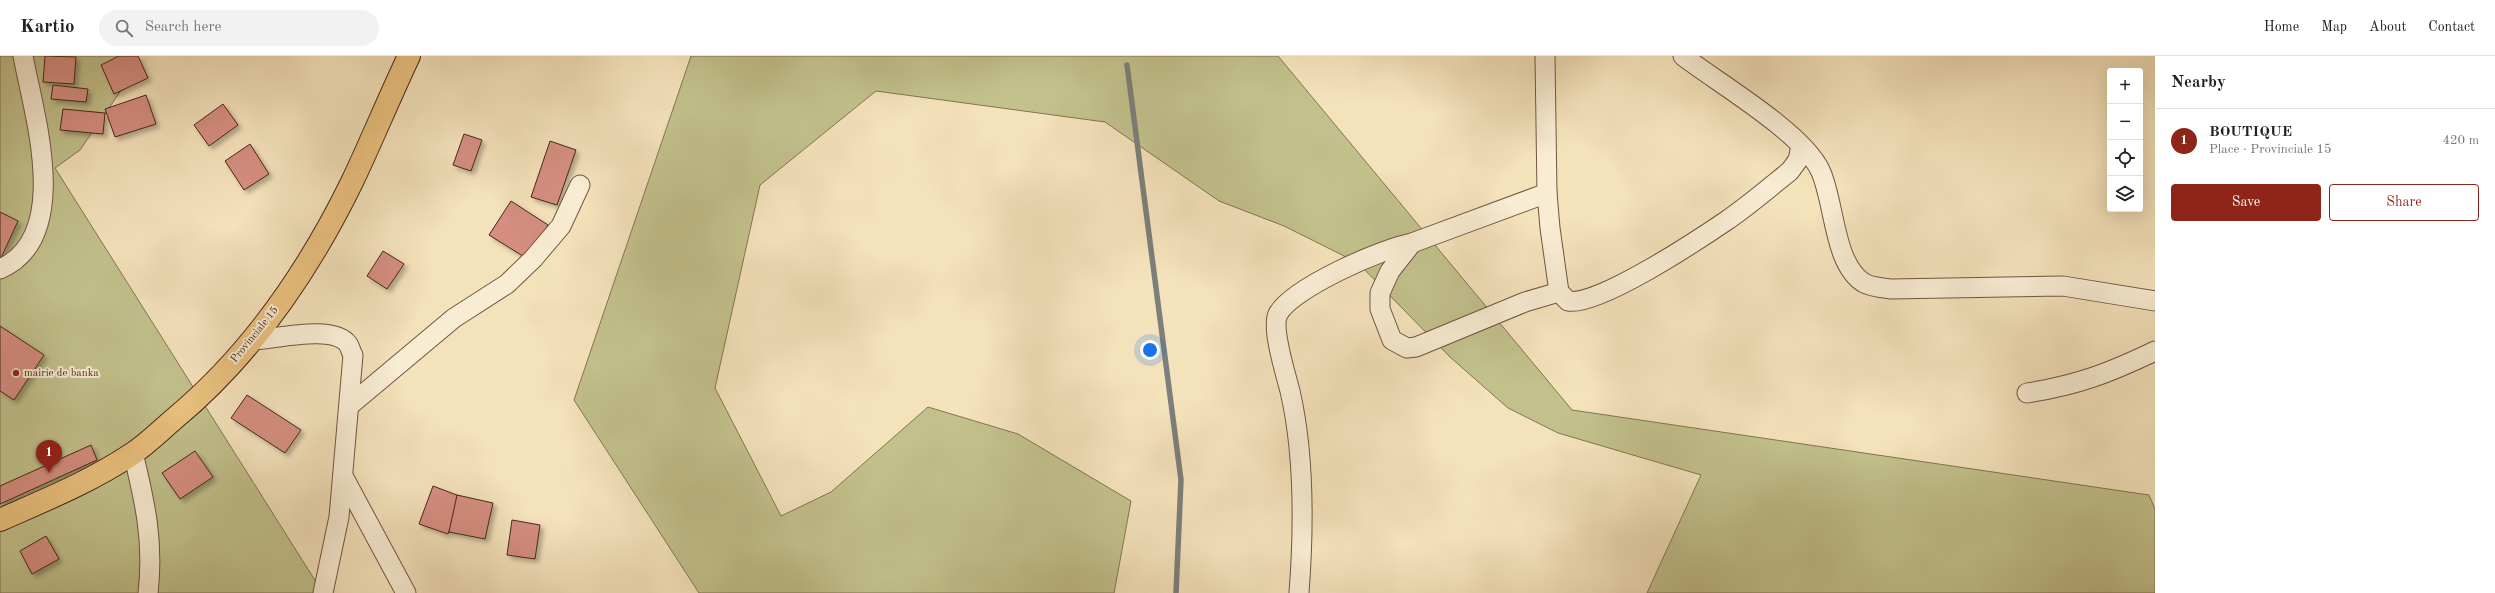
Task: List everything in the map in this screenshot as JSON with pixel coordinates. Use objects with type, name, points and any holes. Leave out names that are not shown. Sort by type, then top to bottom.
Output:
[{"type":"main road","name":"Provinciale 15","points":[[0,520],[84,483],[133,453],[222,376],[253,340],[286,296],[314,251],[352,182],[409,56]]},
{"type":"street","points":[[0,269],[8,266],[25,251],[37,232],[44,200],[36,124],[23,56]]},
{"type":"street","points":[[1545,56],[1547,194],[1559,292],[1568,301],[1582,302],[1630,280],[1726,221],[1785,175],[1798,160],[1801,146]]},
{"type":"street","points":[[1683,56],[1764,115],[1812,156],[1820,170],[1833,208],[1842,252],[1851,270],[1864,284],[1891,289],[2063,286],[2155,301]]},
{"type":"street","points":[[349,406],[454,318],[507,284],[533,260],[560,226],[580,185]]},
{"type":"street","points":[[1299,593],[1302,509],[1298,446],[1292,398],[1275,328],[1277,315],[1286,304],[1314,285],[1393,246],[1412,243],[1547,194]]},
{"type":"street","points":[[1412,243],[1390,271],[1380,293],[1380,309],[1387,331],[1392,340],[1407,348],[1416,347],[1525,302],[1559,292]]},
{"type":"street","points":[[253,340],[318,334],[336,335],[348,343],[353,355],[339,517],[323,593]]},
{"type":"street","points":[[2027,393],[2068,386],[2110,373],[2155,351]]},
{"type":"street","points":[[133,453],[147,513],[151,544],[148,593]]},
{"type":"street","points":[[343,476],[406,593]]},
{"type":"shaded area","points":[[0,56],[119,56],[124,86],[80,150],[55,168],[323,593],[0,593]]},
{"type":"shaded area","points":[[691,56],[1278,56],[1572,410],[2149,495],[2155,509],[2155,593],[1647,593],[1701,475],[1558,433],[1508,408],[1450,357],[1358,263],[1284,226],[1219,201],[1105,122],[876,91],[760,185],[715,388],[781,516],[831,492],[928,407],[1018,434],[1131,501],[1114,593],[699,593],[574,400]]},
{"type":"building","points":[[45,56],[76,57],[74,84],[43,82]]},
{"type":"building","points":[[119,56],[138,56],[148,78],[114,94],[101,65]]},
{"type":"building","points":[[53,85],[88,89],[86,102],[51,99]]},
{"type":"building","points":[[146,95],[156,124],[115,137],[105,109]]},
{"type":"building","points":[[223,104],[238,125],[209,146],[194,125]]},
{"type":"building","points":[[63,109],[105,113],[103,134],[60,130]]},
{"type":"building","points":[[464,134],[482,140],[471,171],[453,165]]},
{"type":"building","points":[[550,141],[576,150],[557,205],[531,197]]},
{"type":"building","points":[[250,144],[269,174],[244,190],[225,161]]},
{"type":"building","points":[[511,201],[548,225],[526,258],[489,235]]},
{"type":"building","points":[[0,212],[18,221],[1,258],[0,257]]},
{"type":"building","points":[[383,251],[404,264],[387,289],[367,276]]},
{"type":"building","name":"mairie de banka","points":[[0,326],[44,355],[14,400],[0,391]]},
{"type":"building","points":[[247,395],[301,430],[285,453],[231,418]]},
{"type":"building","points":[[91,445],[97,460],[0,504],[0,486]]},
{"type":"building","points":[[195,451],[213,477],[180,499],[162,473]]},
{"type":"building","points":[[433,486],[462,497],[448,534],[419,524]]},
{"type":"building","points":[[457,495],[493,503],[485,539],[449,532]]},
{"type":"building","points":[[512,520],[540,525],[535,559],[507,555]]},
{"type":"building","points":[[46,536],[59,559],[32,574],[20,551]]},
{"type":"waterway","points":[[1127,65],[1181,480],[1176,593]]},
{"type":"place","name":"mairie de banka","points":[[16,373]]},
{"type":"place","name":"BOUTIQUE","points":[[49,473]]}]
